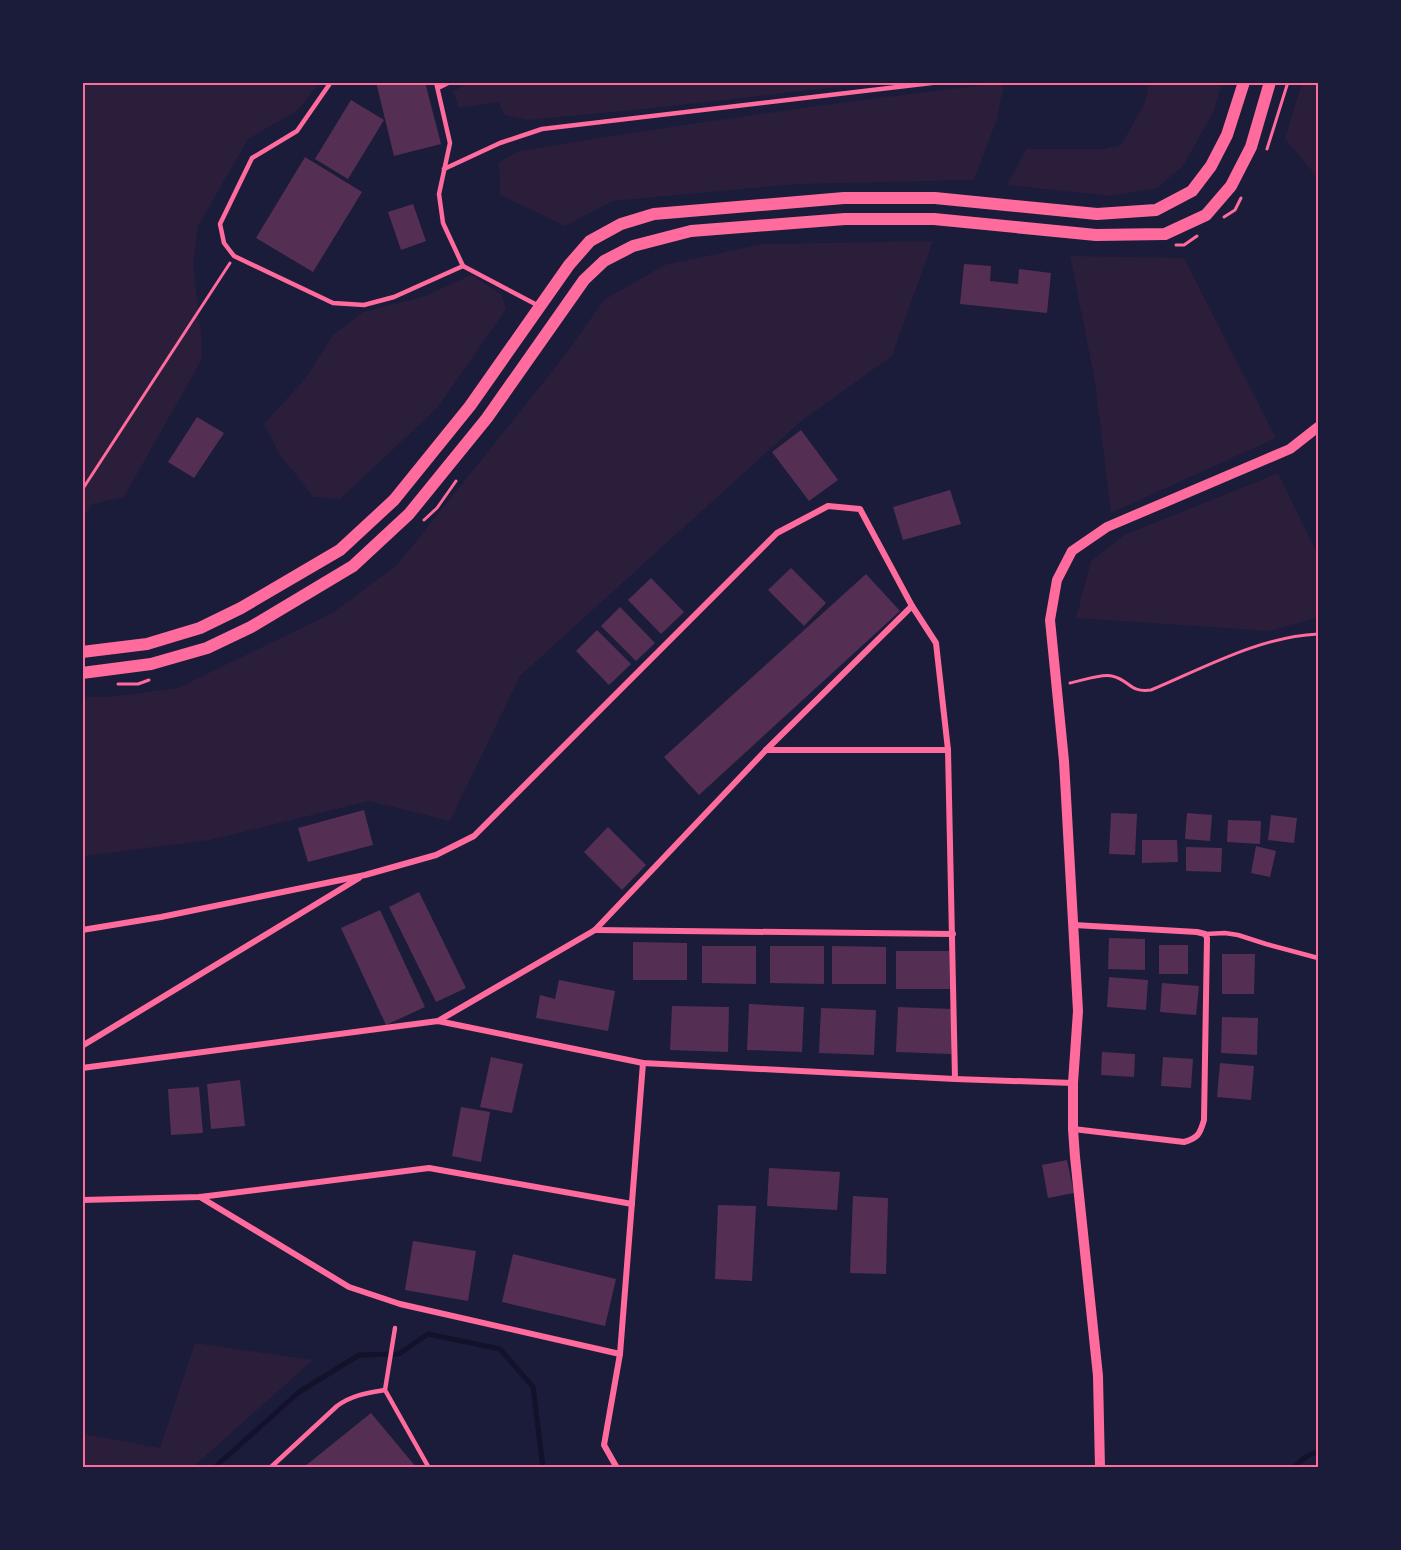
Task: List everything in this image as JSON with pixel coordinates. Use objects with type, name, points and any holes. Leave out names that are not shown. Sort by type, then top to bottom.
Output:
[{"type":"main road","points":[[82,652],[147,644],[200,628],[241,608],[340,550],[394,500],[470,406],[569,265],[590,241],[621,224],[654,214],[844,198],[935,198],[1096,214],[1156,210],[1192,191],[1211,166],[1227,135],[1244,82]]},
{"type":"main road","points":[[82,673],[151,664],[207,648],[251,627],[353,566],[409,514],[487,418],[584,280],[604,261],[633,246],[691,231],[845,219],[934,219],[1096,235],[1166,234],[1206,215],[1231,186],[1251,147],[1270,82]]},
{"type":"street","points":[[1100,1467],[1098,1376],[1073,1129],[1073,1083],[1078,1011],[1064,761],[1050,620],[1057,580],[1072,551],[1107,527],[1290,449],[1318,427]]},
{"type":"street","points":[[82,930],[160,917],[365,875],[436,855],[474,836],[777,533],[828,506],[860,509],[912,606],[936,643],[948,750],[955,1079]]},
{"type":"street","points":[[438,1021],[596,930],[766,750],[912,606]]},
{"type":"street","points":[[766,750],[948,750]]},
{"type":"street","points":[[82,1046],[365,875]]},
{"type":"street","points":[[1073,1129],[1184,1142],[1195,1139],[1201,1131],[1204,1120],[1207,938],[1205,934],[1197,932],[1074,925]]},
{"type":"street","points":[[596,930],[953,934]]},
{"type":"street","points":[[82,1068],[438,1021],[643,1063],[1073,1083]]},
{"type":"street","points":[[617,1467],[604,1445],[620,1354],[643,1063]]},
{"type":"street","points":[[82,1200],[200,1197],[429,1168],[632,1204]]},
{"type":"street","points":[[200,1197],[349,1287],[400,1304],[620,1354]]},
{"type":"street","points":[[788,1467],[794,1467]]},
{"type":"lane","points":[[331,82],[297,131],[252,159],[220,224],[224,243],[234,256],[333,303],[364,305],[394,297],[463,266]]},
{"type":"lane","points":[[450,82],[437,85],[450,143],[439,194],[444,223],[463,266],[539,306]]},
{"type":"lane","points":[[444,169],[500,143],[542,129],[940,82]]},
{"type":"lane","points":[[1205,934],[1238,935],[1318,958]]},
{"type":"lane","points":[[395,1328],[385,1390],[429,1467]]},
{"type":"lane","points":[[270,1467],[347,1398],[385,1390]]},
{"type":"path","points":[[1265,154],[1288,82]]},
{"type":"path","points":[[1218,221],[1235,210],[1245,191]]},
{"type":"path","points":[[1172,245],[1184,245],[1201,233]]},
{"type":"path","points":[[82,490],[234,256]]},
{"type":"path","points":[[421,523],[437,508],[458,479]]},
{"type":"path","points":[[1056,686],[1110,675],[1141,691],[1151,690],[1259,644],[1297,635],[1318,634]]},
{"type":"path","points":[[116,684],[138,684],[149,680]]},
{"type":"shaded area","points":[[83,83],[319,83],[298,110],[248,139],[198,226],[193,264],[202,359],[124,497],[92,504],[83,519]]},
{"type":"shaded area","points":[[470,83],[873,83],[527,120],[505,115],[498,102],[459,108],[453,91]]},
{"type":"shaded area","points":[[988,83],[1004,83],[997,119],[974,180],[798,184],[613,201],[565,226],[500,195],[499,162],[519,151],[747,116]]},
{"type":"shaded area","points":[[1149,83],[1222,83],[1213,113],[1183,166],[1157,188],[1111,196],[1007,185],[1026,149],[1103,149],[1121,145],[1145,103]]},
{"type":"shaded area","points":[[1302,83],[1318,83],[1318,178],[1285,139]]},
{"type":"shaded area","points":[[933,241],[892,356],[800,422],[520,676],[450,821],[369,801],[210,840],[83,856],[83,697],[108,697],[178,688],[332,613],[397,565],[562,359],[604,300],[664,265],[763,244]]},
{"type":"shaded area","points":[[1070,256],[1184,258],[1276,438],[1111,513],[1095,382]]},
{"type":"shaded area","points":[[471,275],[502,295],[506,309],[437,408],[340,499],[313,497],[279,453],[264,424],[305,379],[333,335],[363,312],[423,297]]},
{"type":"shaded area","points":[[1278,473],[1318,555],[1318,617],[1270,631],[1076,618],[1091,561],[1124,535]]},
{"type":"shaded area","points":[[195,1343],[313,1360],[193,1467],[83,1467],[83,1434],[160,1448]]},
{"type":"building","points":[[376,82],[425,82],[441,144],[394,156]]},
{"type":"building","points":[[351,100],[384,120],[348,179],[315,159]]},
{"type":"building","points":[[305,157],[362,192],[313,272],[256,238]]},
{"type":"building","points":[[413,204],[426,241],[401,250],[388,212]]},
{"type":"building","points":[[964,264],[991,266],[990,281],[1018,284],[1019,269],[1051,273],[1047,313],[960,304]]},
{"type":"building","points":[[197,417],[224,433],[194,478],[168,462]]},
{"type":"building","points":[[801,430],[838,480],[809,501],[772,452]]},
{"type":"building","points":[[950,490],[961,524],[903,540],[893,507]]},
{"type":"building","points":[[791,568],[826,603],[804,626],[768,590]]},
{"type":"building","points":[[866,574],[900,611],[699,795],[664,757]]},
{"type":"building","points":[[651,578],[684,612],[661,634],[628,600]]},
{"type":"building","points":[[620,607],[655,643],[636,661],[601,626]]},
{"type":"building","points":[[597,630],[631,664],[609,685],[576,651]]},
{"type":"building","points":[[364,810],[373,845],[308,862],[298,828]]},
{"type":"building","points":[[1111,813],[1137,814],[1135,855],[1109,854]]},
{"type":"building","points":[[1187,813],[1212,815],[1210,841],[1185,839]]},
{"type":"building","points":[[1271,815],[1297,818],[1294,843],[1268,840]]},
{"type":"building","points":[[1228,820],[1261,821],[1260,844],[1227,842]]},
{"type":"building","points":[[608,827],[646,865],[622,890],[584,852]]},
{"type":"building","points":[[1142,840],[1177,840],[1178,862],[1142,863]]},
{"type":"building","points":[[1256,846],[1276,851],[1270,877],[1251,873]]},
{"type":"building","points":[[1186,847],[1222,848],[1221,872],[1186,871]]},
{"type":"building","points":[[419,892],[466,988],[436,1002],[389,907]]},
{"type":"building","points":[[380,910],[425,1007],[386,1025],[341,928]]},
{"type":"building","points":[[1109,938],[1145,939],[1145,970],[1108,969]]},
{"type":"building","points":[[633,942],[687,943],[687,980],[633,980]]},
{"type":"building","points":[[1159,945],[1188,945],[1188,974],[1159,974]]},
{"type":"building","points":[[702,946],[756,946],[756,984],[702,983]]},
{"type":"building","points":[[770,946],[824,946],[824,984],[770,983]]},
{"type":"building","points":[[832,946],[886,947],[886,984],[832,984]]},
{"type":"building","points":[[896,951],[949,951],[950,989],[896,989]]},
{"type":"building","points":[[1222,954],[1255,954],[1254,994],[1222,994]]},
{"type":"building","points":[[1109,977],[1148,980],[1146,1010],[1107,1007]]},
{"type":"building","points":[[559,980],[615,991],[608,1031],[536,1018],[540,995],[555,999]]},
{"type":"building","points":[[1162,983],[1199,986],[1196,1015],[1160,1012]]},
{"type":"building","points":[[749,1004],[804,1007],[802,1052],[747,1050]]},
{"type":"building","points":[[672,1006],[729,1007],[728,1052],[670,1050]]},
{"type":"building","points":[[898,1007],[953,1009],[951,1054],[896,1052]]},
{"type":"building","points":[[821,1008],[876,1010],[874,1055],[819,1053]]},
{"type":"building","points":[[1222,1017],[1258,1018],[1257,1055],[1221,1053]]},
{"type":"building","points":[[1102,1052],[1135,1054],[1134,1077],[1101,1075]]},
{"type":"building","points":[[491,1057],[523,1064],[512,1113],[480,1107]]},
{"type":"building","points":[[1163,1057],[1193,1059],[1191,1088],[1161,1086]]},
{"type":"building","points":[[1220,1063],[1254,1066],[1251,1100],[1217,1097]]},
{"type":"building","points":[[240,1080],[245,1126],[211,1129],[207,1084]]},
{"type":"building","points":[[199,1087],[203,1133],[171,1135],[168,1089]]},
{"type":"building","points":[[461,1107],[490,1112],[481,1162],[452,1156]]},
{"type":"building","points":[[1067,1160],[1074,1193],[1048,1198],[1042,1165]]},
{"type":"building","points":[[769,1168],[840,1172],[837,1210],[767,1206]]},
{"type":"building","points":[[853,1196],[888,1198],[886,1274],[850,1273]]},
{"type":"building","points":[[718,1205],[756,1206],[752,1281],[715,1279]]},
{"type":"building","points":[[413,1241],[476,1251],[468,1301],[405,1290]]},
{"type":"building","points":[[513,1254],[616,1279],[605,1326],[502,1302]]},
{"type":"building","points":[[371,1413],[416,1467],[304,1467]]},
{"type":"waterway","points":[[214,1468],[299,1392],[359,1355],[399,1354],[428,1334],[500,1349],[533,1387],[543,1468]]},
{"type":"waterway","points":[[1293,1468],[1307,1456],[1318,1452]]}]
